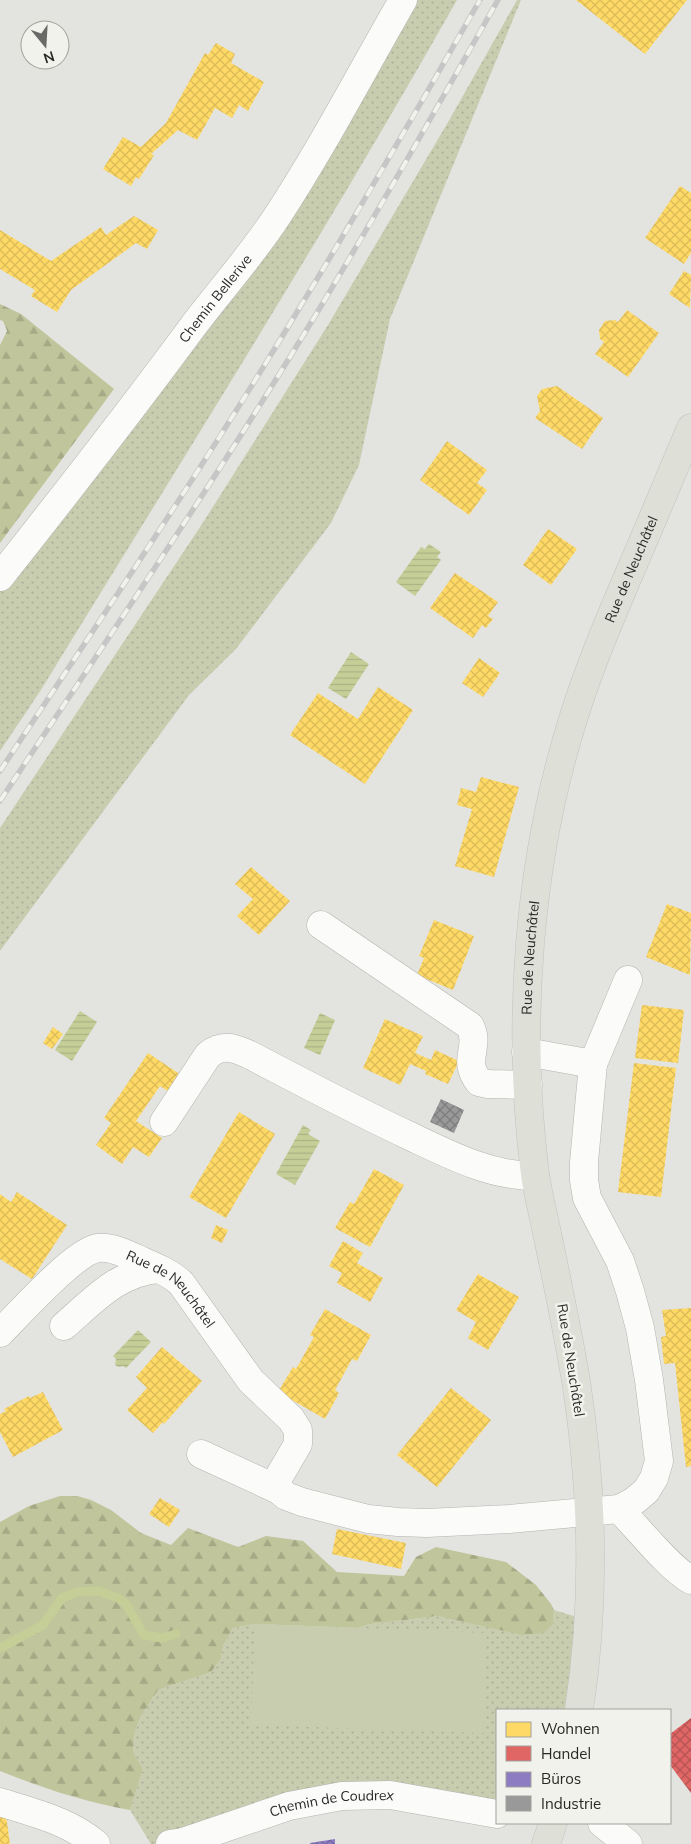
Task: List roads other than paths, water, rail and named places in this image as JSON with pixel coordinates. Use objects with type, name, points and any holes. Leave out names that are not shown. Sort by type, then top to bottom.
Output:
[{"type":"main road","name":"Rue de Neuchâtel","points":[[579,1709],[590,1621],[590,1511],[585,1450],[576,1381],[535,1176],[526,1052],[527,991],[532,916],[543,844],[574,717],[593,662],[691,428]]},
{"type":"street","name":"Chemin Bellerive","points":[[0,577],[149,388],[192,328],[242,266],[275,219],[307,169],[403,0]]},
{"type":"street","points":[[321,925],[470,1026],[475,1039],[470,1066],[478,1082],[528,1085]]},
{"type":"street","points":[[201,1454],[279,1490],[286,1496],[329,1510],[368,1519],[398,1522],[427,1523],[619,1509],[634,1501],[646,1491],[654,1478],[660,1462],[640,1328],[630,1291],[609,1238],[588,1198],[584,1180],[593,1064],[628,980]]},
{"type":"street","points":[[164,1122],[208,1055],[216,1049],[225,1047],[237,1049],[248,1054],[370,1118],[466,1162],[510,1175],[535,1176]]},
{"type":"street","points":[[526,1052],[593,1064]]},
{"type":"street","name":"Rue de Neuchâtel","points":[[0,1332],[70,1264],[84,1254],[98,1248],[124,1253],[172,1275],[182,1283],[251,1381],[290,1419],[298,1430],[298,1444],[277,1480],[279,1490]]},
{"type":"street","points":[[64,1326],[103,1292],[127,1276],[147,1270],[159,1269]]},
{"type":"street","points":[[619,1509],[667,1560],[691,1580]]},
{"type":"street","name":"Chemin de Coudrex","points":[[170,1844],[183,1842],[289,1806],[342,1796],[390,1795],[496,1814]]},
{"type":"street","points":[[0,1802],[56,1820],[83,1833],[96,1844]]},
{"type":"street","points":[[603,1824],[628,1844]]},
{"type":"waterway","points":[[0,1648],[43,1625],[62,1598],[77,1592],[98,1591],[118,1598],[126,1604],[144,1635],[162,1638],[176,1634]]},
{"type":"railway","points":[[0,771],[153,540],[264,366],[369,193],[480,0]]},
{"type":"railway","points":[[0,801],[160,560],[277,378],[362,238],[498,0]]}]
